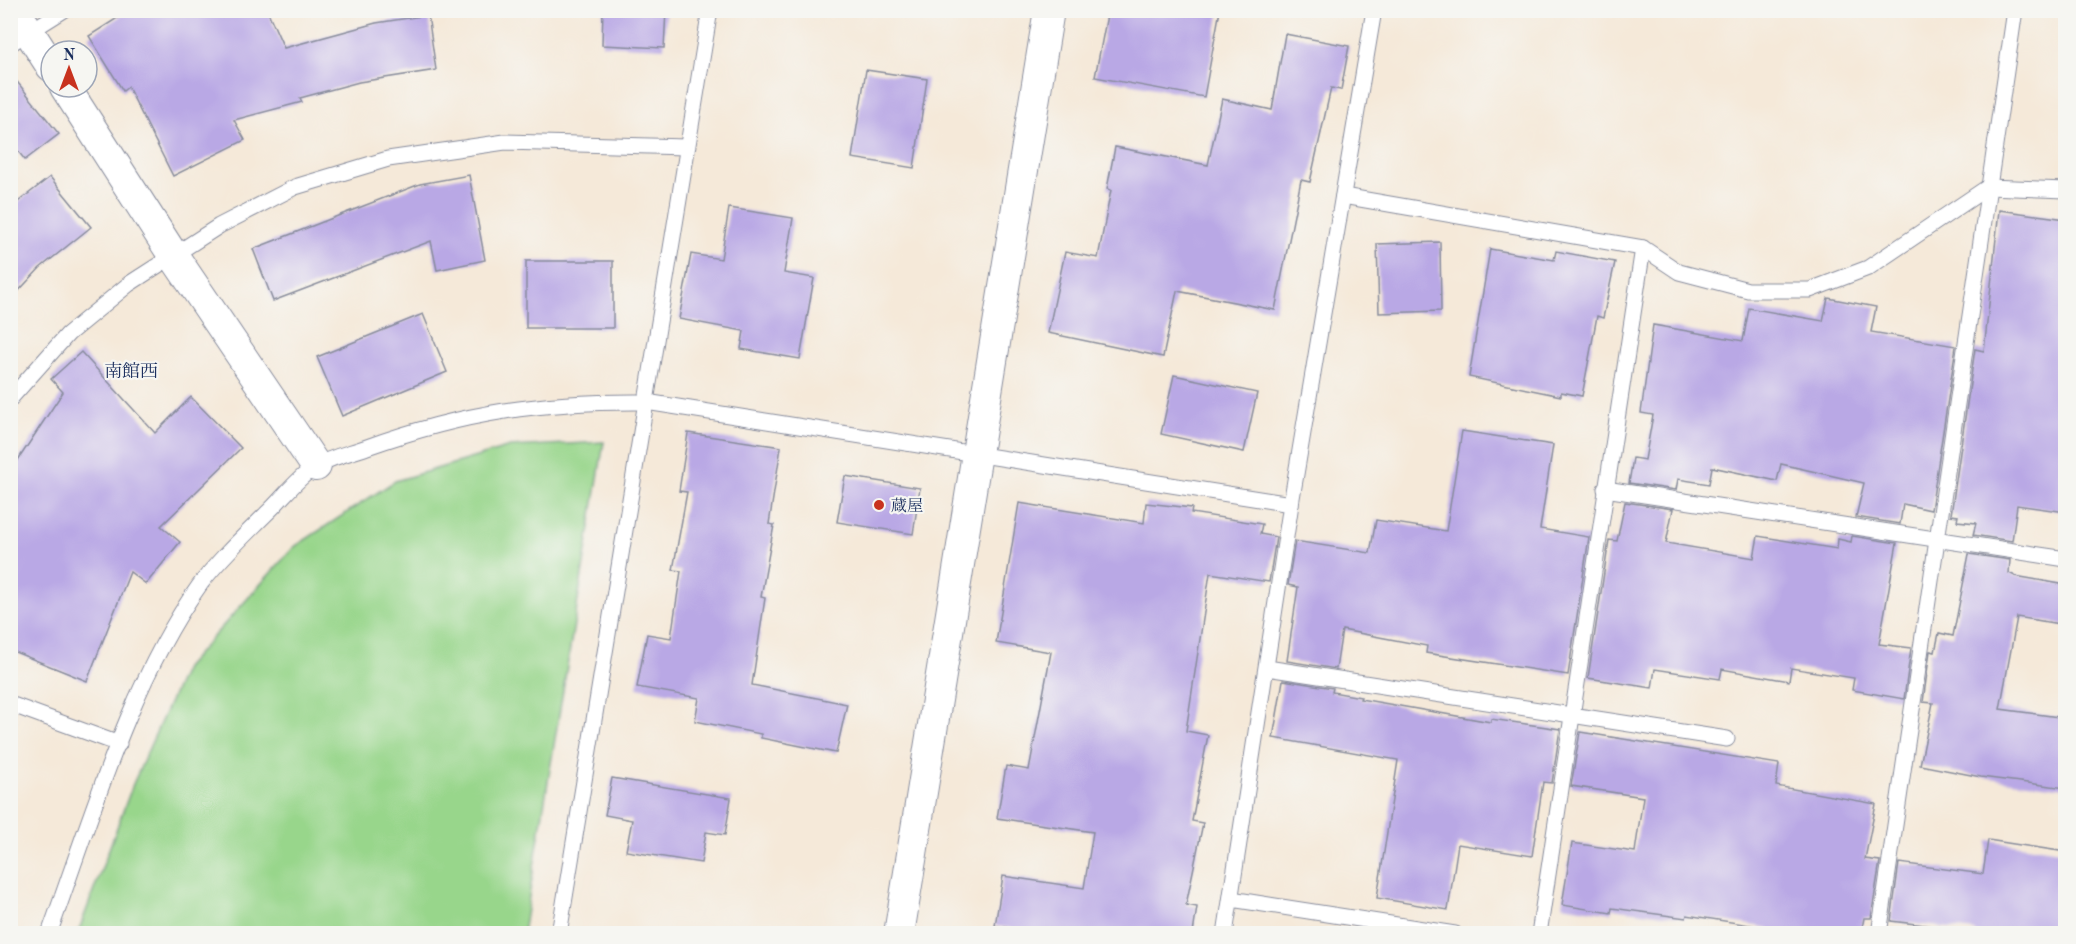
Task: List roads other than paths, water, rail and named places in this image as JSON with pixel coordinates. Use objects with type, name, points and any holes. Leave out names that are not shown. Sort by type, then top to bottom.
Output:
[{"type":"street","points":[[899,933],[979,455],[1049,10]]},
{"type":"street","points":[[18,28],[39,52]]},
{"type":"street","points":[[73,99],[173,255],[316,466]]},
{"type":"lane","points":[[18,28],[64,10]]},
{"type":"lane","points":[[559,933],[710,10]]},
{"type":"lane","points":[[1226,933],[1291,504],[1374,10]]},
{"type":"lane","points":[[1880,933],[1935,541],[2015,10]]},
{"type":"lane","points":[[10,399],[68,334],[129,284],[219,226],[295,187],[388,159],[505,142],[686,147]]},
{"type":"lane","points":[[1343,196],[1643,248],[1679,272],[1748,290],[1810,290],[1868,268],[1988,187],[2066,190]]},
{"type":"lane","points":[[1539,933],[1643,248]]},
{"type":"lane","points":[[49,933],[119,744],[163,642],[200,584],[252,528],[316,466],[450,420],[501,410],[590,402],[646,402],[1291,504]]},
{"type":"lane","points":[[1605,489],[1935,541],[2066,559]]},
{"type":"lane","points":[[1267,668],[1571,717],[1727,739]]},
{"type":"lane","points":[[10,704],[119,744]]},
{"type":"lane","points":[[1231,899],[1455,933]]},
{"type":"place","name":"蔵屋","points":[[879,505]]},
{"type":"district","name":"南館西","points":[[131,371]]}]
